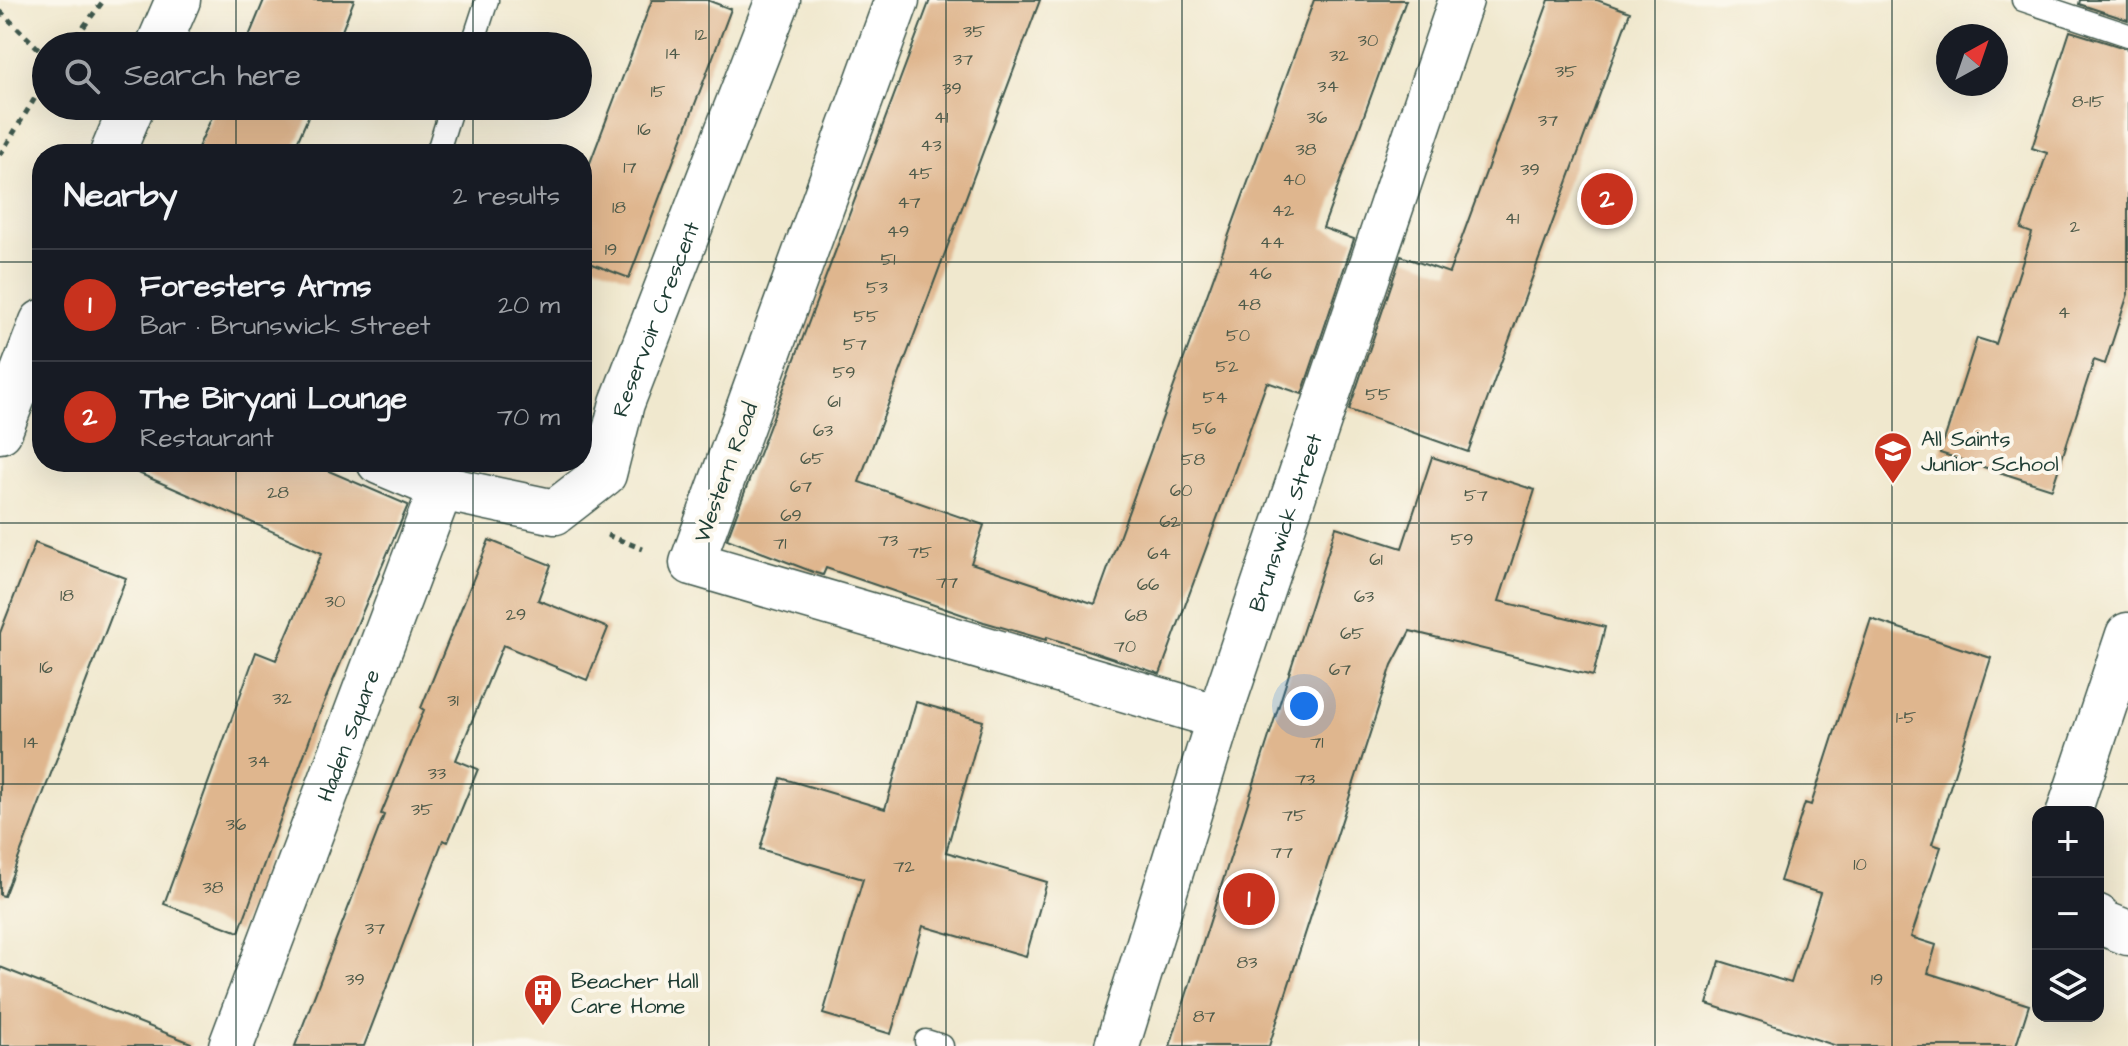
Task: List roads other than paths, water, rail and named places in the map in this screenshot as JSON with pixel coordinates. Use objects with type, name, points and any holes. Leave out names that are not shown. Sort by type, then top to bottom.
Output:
[{"type":"street","points":[[164,32],[178,0]]},
{"type":"street","name":"Reservoir Crescent","points":[[441,488],[555,512],[604,474],[622,403],[778,0]]},
{"type":"street","name":"Western Road","points":[[897,0],[692,563],[1219,717]]},
{"type":"street","name":"Brunswick Street","points":[[1117,1046],[1219,717],[1461,0]]},
{"type":"street","points":[[116,144],[126,120]]},
{"type":"street","points":[[0,431],[32,344]]},
{"type":"street","points":[[403,472],[441,488]]},
{"type":"street","name":"Haden Square","points":[[231,1046],[441,488]]},
{"type":"street","points":[[2071,806],[2128,635]]},
{"type":"street","points":[[2104,920],[2128,933]]},
{"type":"lane","points":[[477,32],[487,0]]},
{"type":"lane","points":[[2023,0],[2128,35]]},
{"type":"lane","points":[[440,144],[448,120]]},
{"type":"place","name":"The Biryani Lounge","points":[[1607,199]]},
{"type":"place","name":"All Saints Junior School","points":[[1893,485]]},
{"type":"place","name":"Foresters Arms","points":[[1249,899]]},
{"type":"place","name":"Beacher Hall Care Home","points":[[543,1027]]}]
